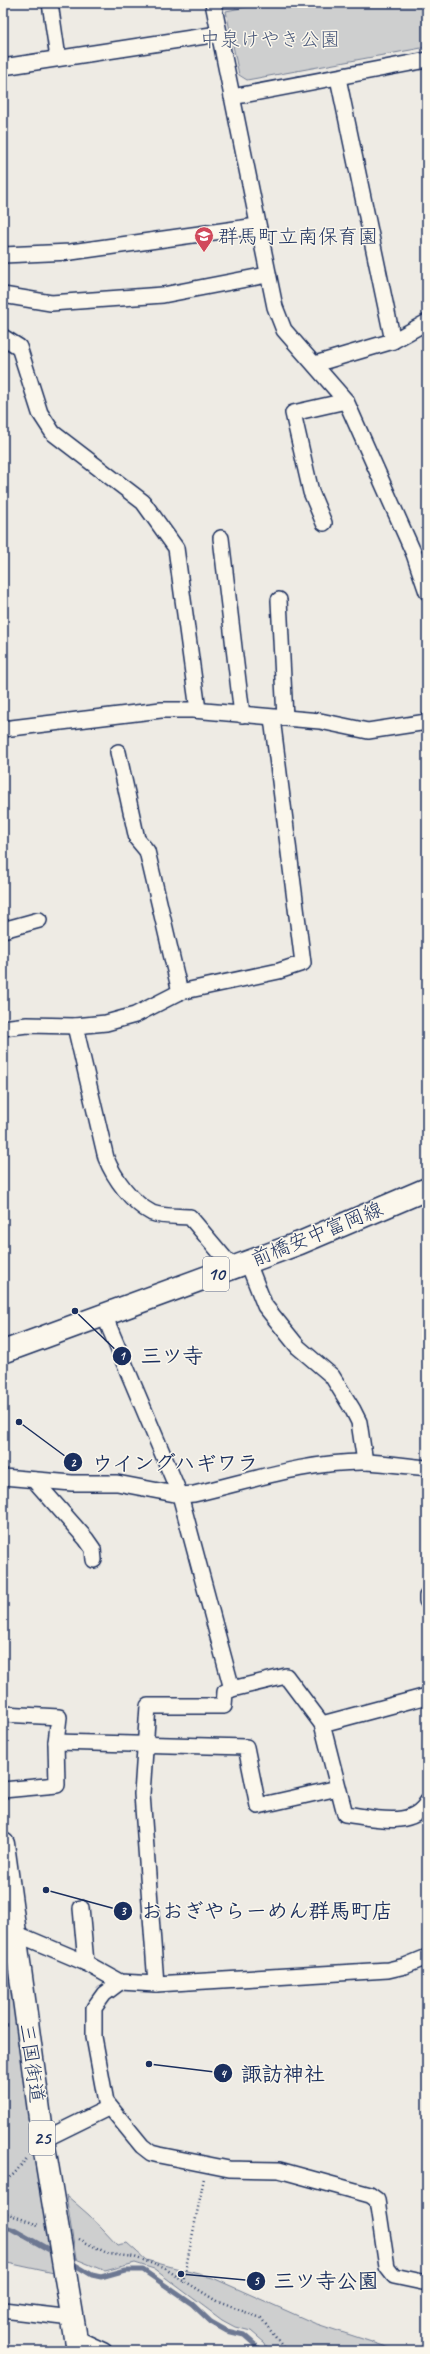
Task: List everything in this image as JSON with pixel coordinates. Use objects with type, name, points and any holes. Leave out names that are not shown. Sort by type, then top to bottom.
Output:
[{"type":"main road","name":"前橋安中富岡線","points":[[3,1352],[300,1243],[427,1189]]},
{"type":"main road","name":"三国街道","points":[[3,1844],[15,1933],[11,1956],[37,2146],[75,2336]]},
{"type":"street","points":[[50,3],[58,58]]},
{"type":"street","points":[[213,3],[274,307],[284,330],[346,401],[414,554],[427,592]]},
{"type":"street","points":[[3,67],[218,34]]},
{"type":"street","points":[[232,97],[427,60]]},
{"type":"street","points":[[338,78],[393,341]]},
{"type":"street","points":[[3,255],[71,252],[257,226]]},
{"type":"street","points":[[3,295],[51,303],[163,295],[267,275]]},
{"type":"street","points":[[315,364],[393,341],[427,322]]},
{"type":"street","points":[[3,337],[19,348],[40,413],[53,433],[143,502],[176,548],[198,710]]},
{"type":"street","points":[[324,523],[311,492],[293,413],[346,401]]},
{"type":"street","points":[[221,538],[242,715]]},
{"type":"street","points":[[3,1028],[27,1025],[75,1026],[106,1023],[135,1015],[180,992],[279,971],[303,963],[278,718],[279,600]]},
{"type":"street","points":[[3,729],[161,710],[198,710],[320,721],[368,731],[427,722]]},
{"type":"street","points":[[118,752],[137,839],[147,851],[180,992]]},
{"type":"street","points":[[3,930],[39,920]]},
{"type":"street","points":[[75,1026],[106,1158],[112,1174],[139,1204],[153,1213],[190,1217],[240,1265],[265,1306],[298,1347],[332,1376],[359,1422],[365,1462]]},
{"type":"street","points":[[104,1315],[180,1496],[232,1689]]},
{"type":"street","points":[[3,1477],[72,1483],[117,1483],[180,1496],[305,1468],[365,1462],[427,1468]]},
{"type":"street","points":[[34,1480],[93,1549],[94,1560]]},
{"type":"street","points":[[427,1596],[427,1601]]},
{"type":"street","points":[[156,1984],[142,1794],[144,1743],[148,1706],[224,1706],[225,1692],[286,1676],[322,1724],[345,1814],[383,1819],[403,1818],[414,1816],[423,1809],[427,1802]]},
{"type":"street","points":[[322,1724],[427,1696]]},
{"type":"street","points":[[3,1714],[59,1717],[56,1742],[57,1785],[3,1790]]},
{"type":"street","points":[[56,1742],[144,1743],[246,1747],[258,1806],[338,1788]]},
{"type":"street","points":[[81,1908],[86,1963]]},
{"type":"street","points":[[15,1933],[86,1963],[120,1982],[156,1984],[388,1970],[405,1966],[427,1957]]},
{"type":"street","points":[[120,1982],[104,1994],[94,2008],[94,2037],[105,2095],[110,2107],[142,2146],[151,2153],[206,2165],[229,2169],[279,2170],[370,2195],[377,2200],[386,2267],[394,2276],[427,2283]]},
{"type":"street","points":[[37,2146],[110,2107]]},
{"type":"street","points":[[3,2310],[75,2336],[104,2351]]},
{"type":"path","points":[[3,2182],[14,2174],[37,2146]]},
{"type":"path","points":[[183,2282],[206,2165]]},
{"type":"path","points":[[3,2212],[43,2227]]},
{"type":"path","points":[[77,2238],[109,2254],[134,2257],[164,2268],[183,2282],[218,2302],[261,2318],[286,2351]]},
{"type":"green space","name":"中泉けやき公園","points":[[266,3],[425,3],[427,47],[247,80],[239,75],[226,11]]},
{"type":"green space","points":[[3,1963],[7,1964],[54,2273],[3,2262]]},
{"type":"green space","points":[[66,2195],[89,2215],[117,2245],[127,2243],[146,2260],[213,2278],[314,2323],[399,2351],[268,2351],[265,2343],[251,2331],[235,2327],[222,2320],[154,2269],[135,2263],[105,2271],[76,2259]]},
{"type":"waterway","points":[[3,2226],[12,2229],[55,2253]]},
{"type":"waterway","points":[[70,2262],[92,2275],[101,2277],[126,2270],[143,2270],[192,2304],[211,2322],[227,2331],[244,2335],[262,2351]]},
{"type":"place","name":"群馬町立南保育園","points":[[204,253]]},
{"type":"place","name":"三ツ寺","points":[[75,1311]]},
{"type":"place","name":"ウイングハギワラ","points":[[19,1422]]},
{"type":"place","name":"おおぎやらーめん群馬町店","points":[[46,1890]]},
{"type":"place","name":"諏訪神社","points":[[149,2064]]},
{"type":"place","name":"三ツ寺公園","points":[[181,2274]]}]
